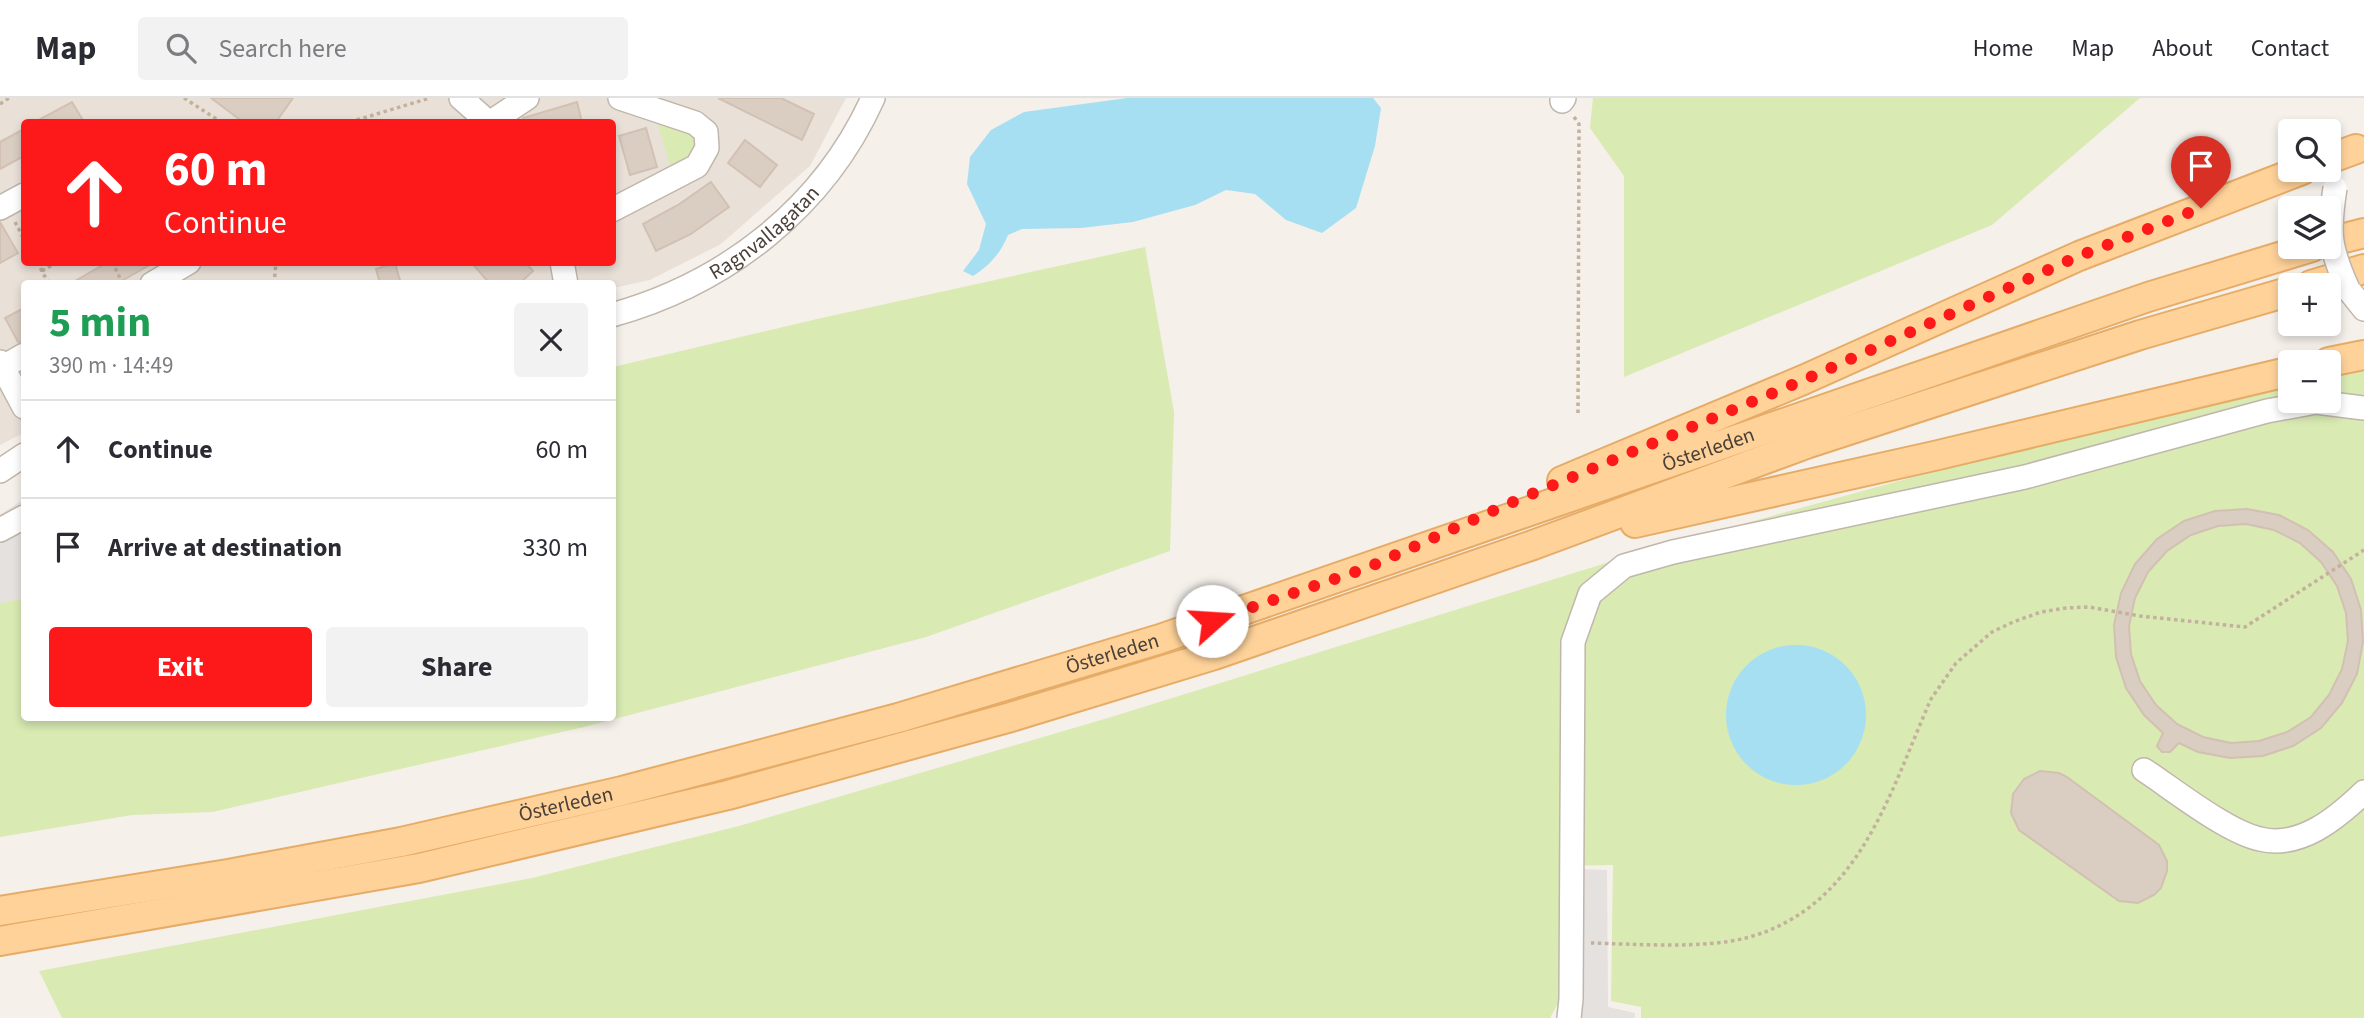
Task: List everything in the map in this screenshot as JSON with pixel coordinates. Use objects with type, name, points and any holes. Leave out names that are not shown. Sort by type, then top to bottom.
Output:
[{"type":"main road","points":[[2341,154],[2360,145]]},
{"type":"main road","points":[[1367,568],[1508,504],[1804,380],[2079,256],[2278,179]]},
{"type":"main road","points":[[2341,239],[2364,233]]},
{"type":"main road","name":"Österleden","points":[[0,911],[228,874],[401,842],[622,791],[898,718],[1160,639],[2148,297],[2278,257]]},
{"type":"main road","name":"Österleden","points":[[0,940],[419,868],[728,795],[1011,717],[1201,659],[1534,545],[1806,444],[2140,335],[2278,295]]},
{"type":"main road","points":[[2341,360],[2364,355]]},
{"type":"main road","points":[[1534,545],[1781,491],[2278,374]]},
{"type":"street","points":[[461,98],[486,119]]},
{"type":"street","points":[[494,119],[527,98]]},
{"type":"street","points":[[616,208],[697,166],[707,148],[706,132],[695,123],[620,98]]},
{"type":"street","name":"Ragnvallagatan","points":[[616,315],[645,306],[701,281],[736,260],[777,228],[823,179],[859,128],[873,98]]},
{"type":"street","points":[[2360,145],[2343,168],[2335,188],[2329,223],[2334,257],[2356,279],[2364,309]]},
{"type":"street","points":[[0,208],[21,197]]},
{"type":"street","points":[[159,280],[182,266]]},
{"type":"street","points":[[21,356],[1,365],[21,402]]},
{"type":"street","points":[[1569,1018],[1572,999],[1573,642],[1590,594],[1624,566],[1686,549],[2025,478],[2267,411],[2316,402],[2364,408]]},
{"type":"street","points":[[0,471],[21,457]]},
{"type":"street","points":[[0,530],[21,519]]},
{"type":"street","points":[[2144,770],[2218,819],[2262,840],[2306,835],[2347,808],[2364,792]]},
{"type":"path","points":[[0,104],[9,98]]},
{"type":"path","points":[[184,98],[216,119]]},
{"type":"path","points":[[410,104],[412,98]]},
{"type":"path","points":[[360,119],[430,98]]},
{"type":"path","points":[[1563,100],[1579,124],[1578,414]]},
{"type":"path","points":[[39,266],[47,280]]},
{"type":"path","points":[[42,271],[50,266]]},
{"type":"path","points":[[1571,943],[1724,942],[1746,938],[1773,928],[1819,900],[1840,880],[1870,838],[1931,699],[1943,680],[1956,663],[1992,632],[2041,612],[2090,607],[2140,616],[2245,627],[2364,550]]},
{"type":"shaded area","points":[[0,98],[846,98],[810,166],[721,244],[650,280],[616,287],[616,280],[21,280],[21,434],[0,445]]},
{"type":"shaded area","points":[[21,501],[21,599],[0,603],[0,515]]},
{"type":"shaded area","points":[[1579,869],[1607,870],[1608,1007],[1635,1013],[1635,1018],[1577,1018]]},
{"type":"green space","points":[[1593,98],[2140,98],[1992,225],[1624,377],[1624,176],[1590,128]]},
{"type":"green space","points":[[656,117],[686,125],[697,139],[695,157],[672,173]]},
{"type":"green space","points":[[1145,247],[1174,412],[1170,551],[926,637],[616,719],[616,366]]},
{"type":"green space","points":[[2364,366],[2364,1018],[1641,1018],[1641,1007],[1611,1001],[1613,865],[1564,866],[1564,992],[1550,1018],[62,1018],[39,971],[532,878],[739,826],[1108,718],[1648,550],[2128,418],[2278,385],[2278,413],[2341,413],[2341,371]]},
{"type":"green space","points":[[21,599],[21,721],[607,721],[212,812],[132,815],[0,837],[0,603]]},
{"type":"water","points":[[1127,98],[1373,98],[1381,108],[1375,146],[1356,208],[1322,233],[1286,220],[1255,194],[1226,190],[1195,205],[1133,222],[1081,228],[1022,229],[1008,235],[1002,248],[979,272],[973,276],[963,271],[979,250],[986,224],[967,184],[970,157],[991,130],[1024,112]]},
{"type":"water","points":[[1796,645],[1823,650],[1845,666],[1861,688],[1866,715],[1861,742],[1845,764],[1823,780],[1796,785],[1769,780],[1747,764],[1731,742],[1726,715],[1731,688],[1747,666],[1769,650]]},
{"type":"building","points":[[211,98],[293,98],[278,119],[239,119]]},
{"type":"building","points":[[718,98],[781,98],[814,114],[802,140]]},
{"type":"building","points":[[72,102],[82,119],[41,119]]},
{"type":"building","points":[[577,102],[581,119],[523,119]]},
{"type":"building","points":[[646,128],[657,167],[630,175],[619,136]]},
{"type":"building","points":[[21,131],[21,158],[0,169],[0,142]]},
{"type":"building","points":[[745,140],[777,165],[760,187],[728,163]]},
{"type":"building","points":[[711,182],[729,207],[691,234],[656,251],[643,224],[678,205]]},
{"type":"building","points":[[0,222],[18,253],[0,263]]},
{"type":"building","points":[[101,266],[148,266],[123,280],[77,280]]},
{"type":"building","points":[[396,266],[400,280],[379,280],[376,269]]},
{"type":"building","points":[[474,266],[529,266],[533,271],[523,280],[487,280]]},
{"type":"building","points":[[21,310],[21,342],[18,342],[5,318]]},
{"type":"building","points":[[2247,509],[2279,515],[2308,530],[2333,552],[2351,579],[2361,610],[2363,642],[2357,674],[2342,703],[2321,728],[2293,746],[2263,756],[2230,758],[2198,752],[2179,743],[2170,752],[2162,752],[2157,746],[2163,733],[2144,715],[2126,688],[2116,657],[2114,625],[2121,593],[2135,564],[2157,539],[2184,521],[2215,511]],"holes":[[[2246,524],[2274,530],[2300,543],[2321,562],[2337,586],[2346,613],[2348,641],[2342,669],[2329,695],[2311,717],[2287,732],[2259,741],[2231,743],[2203,737],[2177,724],[2156,705],[2140,681],[2131,654],[2129,626],[2135,598],[2148,572],[2167,551],[2191,535],[2218,526]]]},
{"type":"building","points":[[2040,771],[2059,773],[2067,777],[2159,845],[2167,861],[2167,871],[2161,888],[2154,895],[2138,903],[2119,901],[2019,830],[2011,813],[2013,794],[2024,779]]},
{"type":"route","points":[[1212,621],[1367,568],[1508,504],[1804,380],[2079,256],[2201,208]]}]
